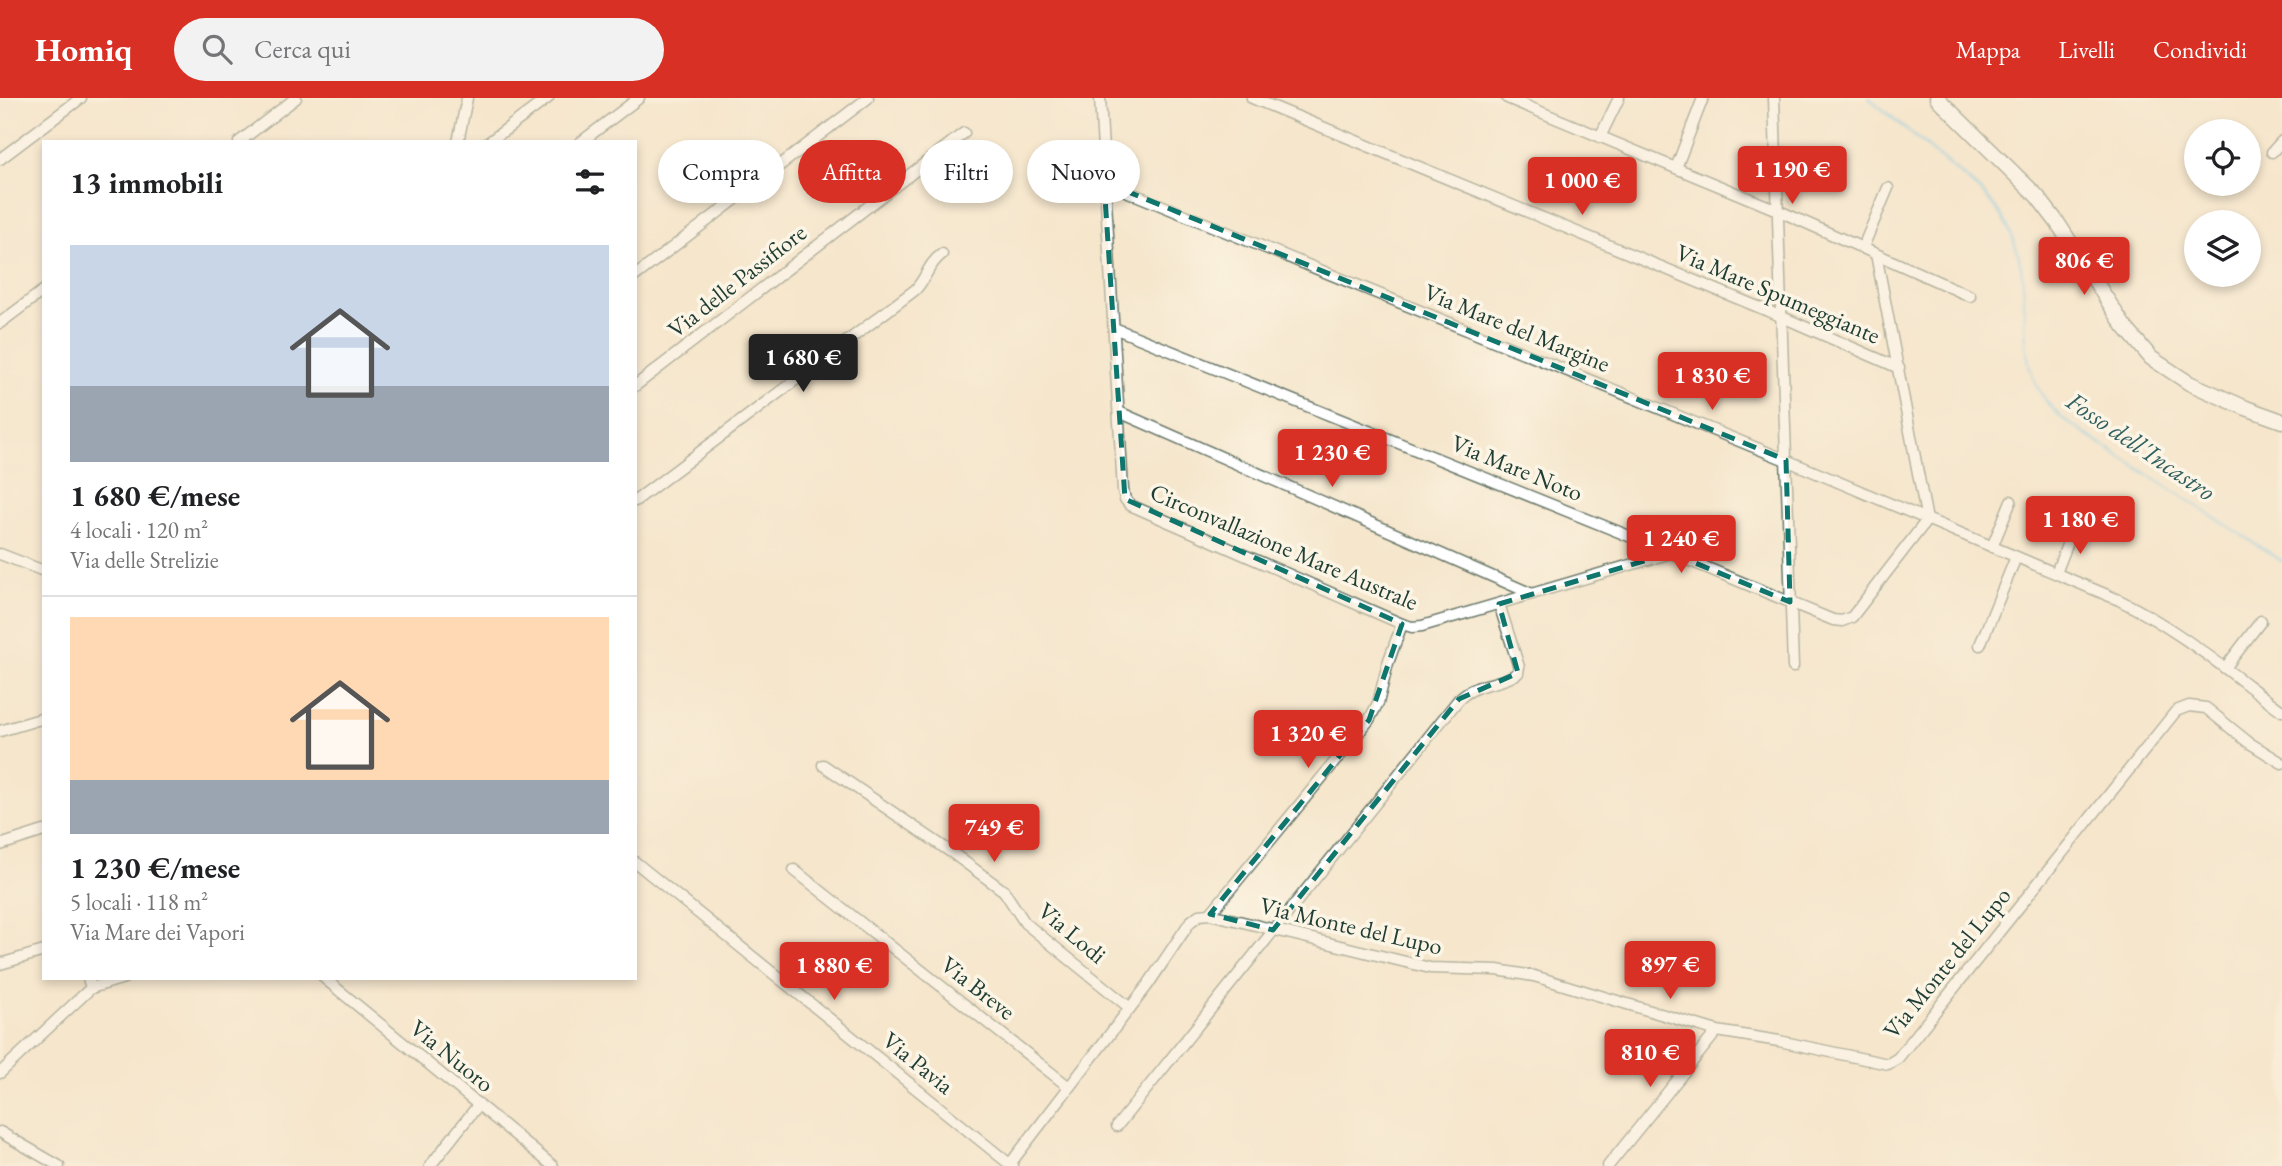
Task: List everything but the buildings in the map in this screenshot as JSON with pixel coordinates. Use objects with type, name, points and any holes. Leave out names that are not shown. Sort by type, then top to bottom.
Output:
[{"type":"main road","points":[[1937,98],[2037,196],[2057,222],[2124,326],[2151,358],[2189,383],[2282,421]]},
{"type":"street","points":[[0,159],[81,98]]},
{"type":"street","points":[[242,140],[296,98]]},
{"type":"street","points":[[458,140],[467,98]]},
{"type":"street","points":[[492,140],[548,98]]},
{"type":"street","points":[[584,140],[639,98]]},
{"type":"street","points":[[637,274],[868,98]]},
{"type":"street","name":"Circonvallazione Mare Australe","points":[[1100,98],[1102,140]]},
{"type":"street","name":"Via Mare Spumeggiante","points":[[1252,98],[1780,316],[1899,368]]},
{"type":"street","points":[[1507,98],[1777,210],[1970,296]]},
{"type":"street","points":[[1600,136],[1619,98]]},
{"type":"street","points":[[1676,168],[1703,98]]},
{"type":"street","points":[[1774,98],[1793,667]]},
{"type":"street","name":"Via delle Passifiore","points":[[637,384],[964,133]]},
{"type":"street","points":[[2272,152],[2282,141]]},
{"type":"street","points":[[1863,247],[1888,188]]},
{"type":"street","name":"Via Mare del Margine","points":[[1140,197],[1786,460],[2110,596],[2147,614],[2282,711]]},
{"type":"street","name":"Circonvallazione Mare Australe","points":[[1105,203],[1123,493],[1130,505],[1402,624],[1420,626],[1671,553]]},
{"type":"street","points":[[637,499],[915,290],[930,265],[942,254]]},
{"type":"street","points":[[1671,553],[1833,621],[1842,621],[1852,617],[1927,520],[1876,254]]},
{"type":"street","points":[[0,323],[42,292]]},
{"type":"street","name":"Via Mare Noto","points":[[1114,328],[1671,553]]},
{"type":"street","points":[[1119,412],[1532,594]]},
{"type":"street","points":[[1992,547],[2011,501]]},
{"type":"street","points":[[2056,573],[2074,527]]},
{"type":"street","points":[[0,554],[42,570]]},
{"type":"street","points":[[1980,645],[2016,557]]},
{"type":"street","points":[[1118,1126],[1459,699],[1472,689],[1518,673],[1519,667],[1499,604]]},
{"type":"street","points":[[2225,668],[2261,621]]},
{"type":"street","points":[[1011,1165],[1130,1008],[1192,920],[1199,915],[1210,914],[1371,717],[1378,703],[1386,669],[1402,624]]},
{"type":"street","name":"Via Monte del Lupo","points":[[1210,914],[1430,968],[1497,970],[1534,976],[1717,1031],[1888,1064],[1898,1058],[2176,712],[2189,706],[2206,708],[2248,742],[2282,763]]},
{"type":"street","points":[[0,731],[42,719]]},
{"type":"street","name":"Via Lodi","points":[[823,765],[1004,891],[1025,923],[1130,1008]]},
{"type":"street","points":[[0,845],[42,832]]},
{"type":"street","name":"Via Pavia","points":[[637,864],[1011,1165]]},
{"type":"street","name":"Via Breve","points":[[794,870],[1069,1087]]},
{"type":"street","points":[[0,964],[42,952]]},
{"type":"street","points":[[0,1073],[89,983],[110,980]]},
{"type":"street","name":"Via Nuoro","points":[[326,980],[553,1166]]},
{"type":"street","points":[[1608,1166],[1717,1031]]},
{"type":"street","points":[[430,1166],[478,1104]]},
{"type":"street","points":[[0,1132],[59,1166]]},
{"type":"highlighted area","points":[[1104,182],[1786,460],[1790,602],[1671,553],[1499,604],[1518,673],[1459,699],[1273,930],[1210,914],[1369,720],[1402,624],[1125,499]]},
{"type":"waterway","name":"Fosso dell'Incastro","points":[[1869,98],[1978,189],[2004,220],[2019,256],[2028,361],[2041,394],[2053,409],[2070,424],[2282,561]]}]
